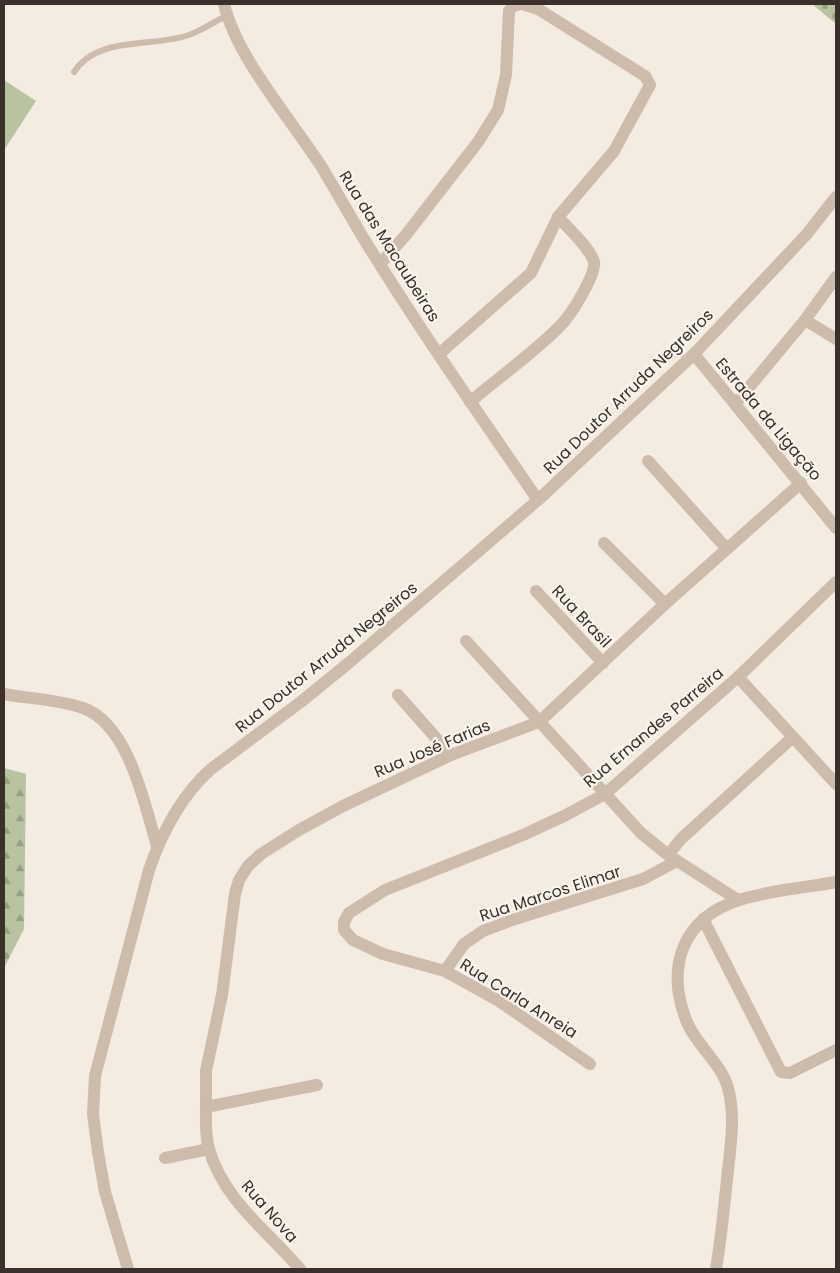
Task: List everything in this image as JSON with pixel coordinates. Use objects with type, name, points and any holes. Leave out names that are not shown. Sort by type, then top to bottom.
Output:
[{"type":"street","points":[[380,264],[405,236],[472,150],[498,110],[506,75],[508,11],[513,6],[522,4],[538,9],[645,76],[650,85],[614,151],[558,218],[535,266],[525,280],[439,354]]},
{"type":"street","name":"Rua das Macaubeiras","points":[[226,10],[234,34],[248,59],[321,167],[380,264],[470,402],[538,500]]},
{"type":"street","name":"Rua Doutor Arruda Negreiros","points":[[128,1269],[105,1192],[98,1152],[93,1114],[95,1076],[121,972],[157,846],[179,808],[199,780],[351,661],[538,500],[694,354],[806,235],[836,197]]},
{"type":"street","points":[[470,402],[562,324],[591,279],[594,270],[594,260],[558,218]]},
{"type":"street","points":[[736,404],[805,320],[836,277]]},
{"type":"street","points":[[805,320],[836,339]]},
{"type":"street","name":"Estrada da Ligação","points":[[694,354],[836,528]]},
{"type":"street","points":[[648,461],[728,549]]},
{"type":"street","name":"Rua José Farias","points":[[206,1107],[206,1071],[226,974],[235,894],[239,880],[248,866],[261,854],[299,830],[344,806],[451,755],[539,722],[665,604],[801,483]]},
{"type":"street","points":[[604,543],[665,604]]},
{"type":"street","name":"Rua Ernandes Parreira","points":[[345,933],[344,922],[349,913],[385,890],[523,835],[605,794],[738,677],[836,582]]},
{"type":"street","name":"Rua Brasil","points":[[536,590],[603,663]]},
{"type":"street","points":[[466,642],[641,832],[672,858],[738,900]]},
{"type":"street","points":[[738,677],[836,784]]},
{"type":"street","points":[[4,694],[67,703],[85,708],[108,726],[128,758],[138,782],[157,846]]},
{"type":"street","points":[[398,695],[451,755]]},
{"type":"street","name":"Rua Marcos Elimar","points":[[444,970],[464,944],[483,931],[512,920],[650,877],[672,858],[688,833],[793,738]]},
{"type":"street","points":[[716,1269],[732,1120],[729,1094],[723,1077],[697,1042],[685,1018],[679,988],[678,966],[682,949],[690,934],[703,919],[738,900],[836,882]]},
{"type":"street","points":[[703,919],[781,1072],[790,1073],[836,1050]]},
{"type":"street","name":"Rua Carla Anreia","points":[[345,933],[353,940],[384,954],[444,970],[499,1001],[590,1064]]},
{"type":"street","points":[[206,1107],[317,1084]]},
{"type":"street","name":"Rua Nova","points":[[206,1107],[209,1149],[228,1190],[242,1209],[300,1269]]},
{"type":"street","points":[[165,1158],[209,1149]]},
{"type":"lane","points":[[74,72],[81,62],[100,50],[188,35],[226,10]]},
{"type":"green space","points":[[812,4],[836,4],[836,24]]},
{"type":"green space","points":[[4,80],[36,101],[4,150]]},
{"type":"green space","points":[[4,768],[26,774],[24,929],[4,968]]}]
